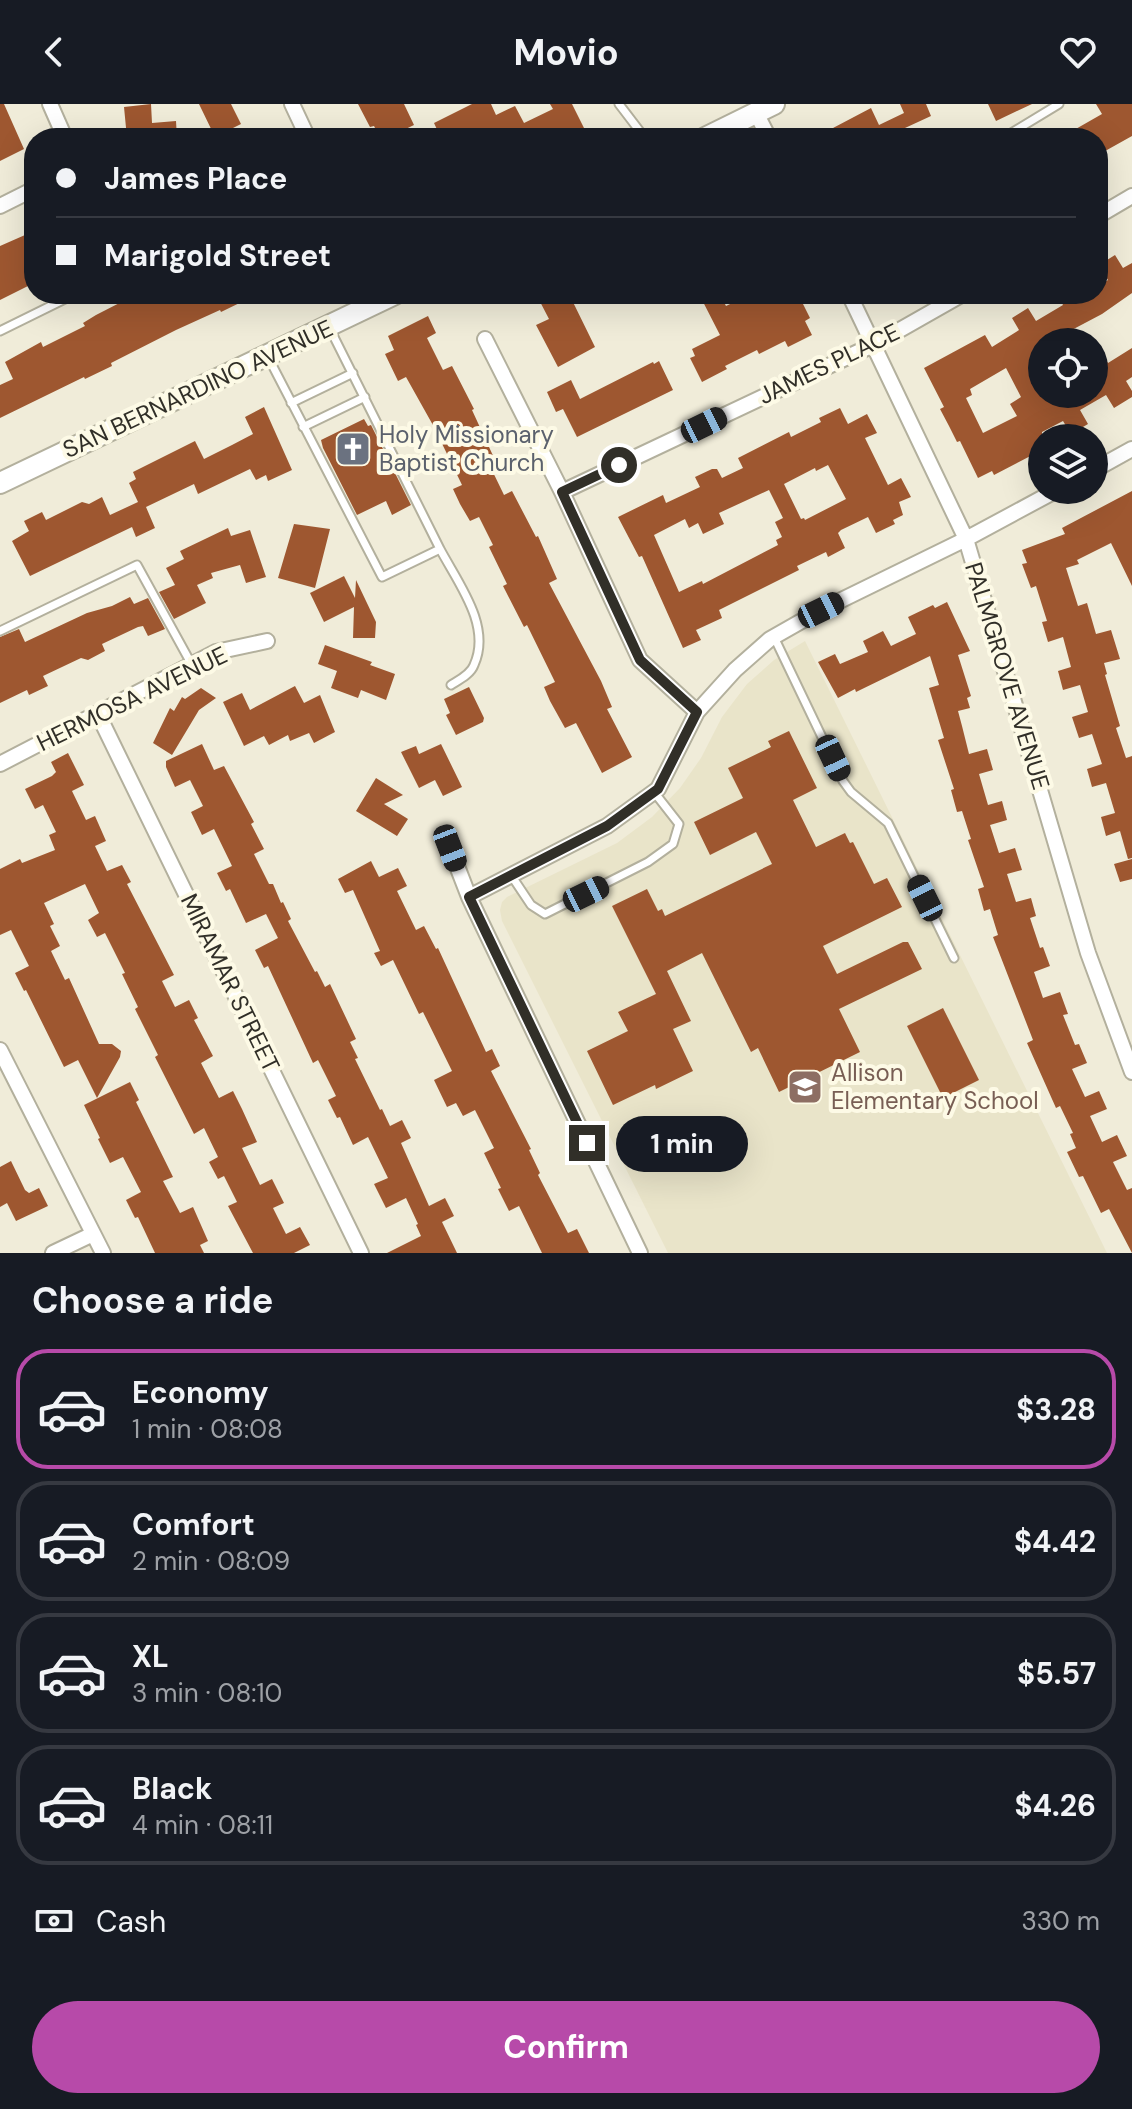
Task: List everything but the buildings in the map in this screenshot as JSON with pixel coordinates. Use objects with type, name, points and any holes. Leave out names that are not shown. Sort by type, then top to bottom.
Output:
[{"type":"main road","points":[[725,128],[765,108]]},
{"type":"main road","name":"SAN BERNARDINO AVENUE","points":[[0,483],[373,304]]},
{"type":"street","points":[[50,104],[61,128]]},
{"type":"street","points":[[292,104],[303,128]]},
{"type":"street","points":[[765,108],[768,128]]},
{"type":"street","points":[[0,206],[24,194]]},
{"type":"street","points":[[1108,210],[1132,196]]},
{"type":"street","name":"PALMGROVE AVENUE","points":[[854,304],[966,539],[1088,953],[1132,1072]]},
{"type":"street","name":"JAMES PLACE","points":[[562,492],[875,344],[945,304]]},
{"type":"street","points":[[485,339],[562,492],[640,660],[697,712]]},
{"type":"street","points":[[1108,462],[1132,449]]},
{"type":"street","points":[[469,897],[607,826],[658,789],[697,712],[735,670],[774,637],[1031,504]]},
{"type":"street","name":"HERMOSA AVENUE","points":[[0,764],[216,652],[267,641]]},
{"type":"street","name":"MIRAMAR STREET","points":[[98,714],[361,1253]]},
{"type":"street","points":[[450,848],[469,897],[640,1253]]},
{"type":"street","points":[[0,1050],[103,1253]]},
{"type":"street","points":[[53,1253],[93,1234]]},
{"type":"lane","points":[[619,104],[637,128]]},
{"type":"lane","points":[[1019,128],[1059,104]]},
{"type":"lane","points":[[0,331],[55,304]]},
{"type":"lane","points":[[329,327],[478,623],[481,639],[474,667],[451,685]]},
{"type":"lane","points":[[268,356],[382,577],[440,549]]},
{"type":"lane","points":[[291,403],[353,373]]},
{"type":"lane","points":[[303,427],[365,397]]},
{"type":"lane","points":[[0,631],[137,565],[192,665]]},
{"type":"lane","points":[[774,637],[843,781],[851,792],[888,823],[954,958]]},
{"type":"lane","points":[[511,875],[531,905],[545,914],[648,862],[673,844],[679,824],[654,792]]},
{"type":"shaded area","name":"Allison Elementary School","points":[[805,641],[1107,1253],[668,1253],[502,921],[500,910],[507,897],[617,843],[652,817],[680,788],[701,758],[722,717],[747,684],[774,660]]},
{"type":"place","name":"Holy Missionary Baptist Church","points":[[353,449]]},
{"type":"place","name":"Allison Elementary School","points":[[805,1087]]},
{"type":"route","points":[[587,1143],[469,897],[607,826],[658,789],[697,712],[640,660],[562,492],[619,465]]}]
